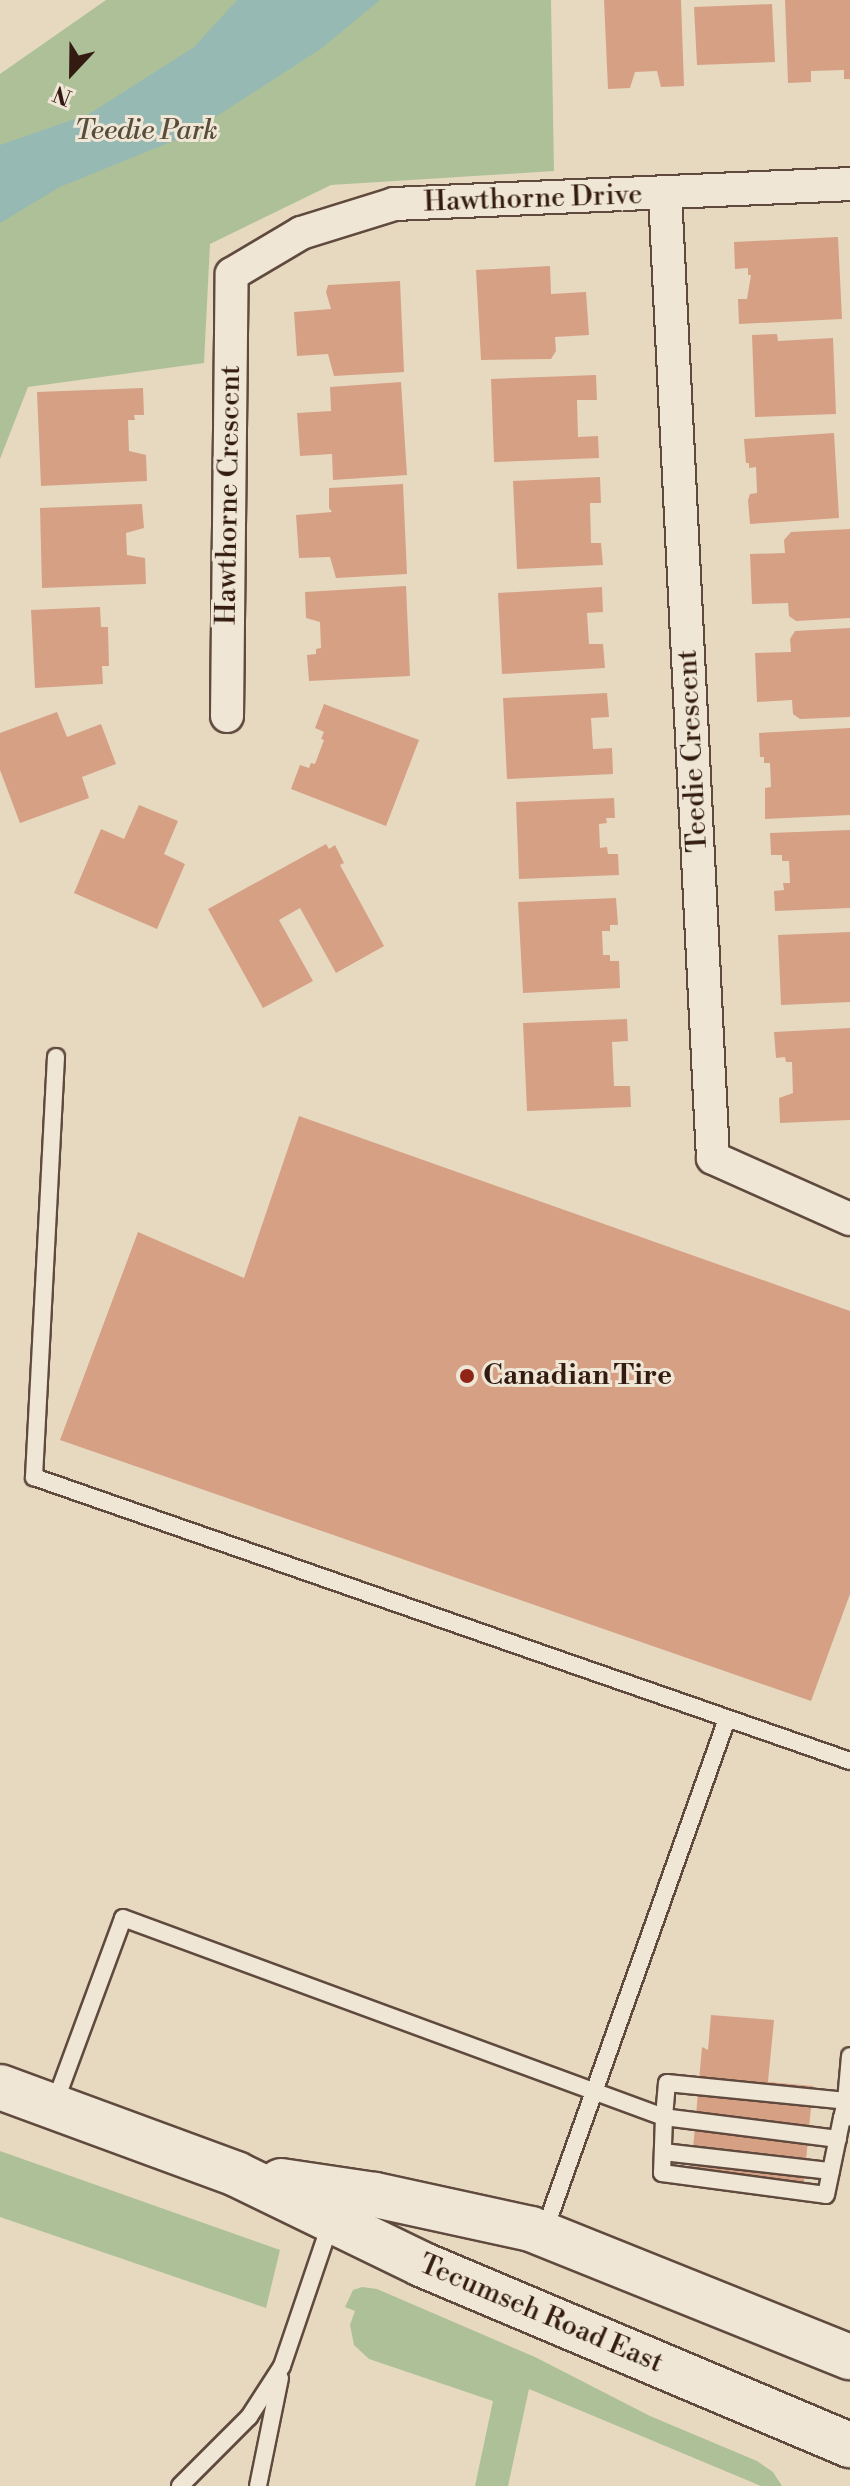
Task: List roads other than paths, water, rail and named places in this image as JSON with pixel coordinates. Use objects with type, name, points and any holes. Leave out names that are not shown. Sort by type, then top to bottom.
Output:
[{"type":"main road","name":"Tecumseh Road East","points":[[0,2087],[236,2174],[421,2264],[850,2445]]},
{"type":"main road","name":"Tecumseh Road East","points":[[236,2174],[375,2195],[543,2234],[850,2357]]},
{"type":"street","name":"Hawthorne Drive","points":[[232,274],[301,233],[394,204],[850,184]]},
{"type":"street","name":"Teedie Crescent","points":[[665,194],[713,1158],[850,1219]]},
{"type":"street","name":"Hawthorne Crescent","points":[[227,716],[232,274]]},
{"type":"lane","points":[[56,1057],[34,1477],[850,1761]]},
{"type":"lane","points":[[543,2234],[727,1719]]},
{"type":"lane","points":[[53,2107],[123,1918],[664,2117],[838,2139]]},
{"type":"lane","points":[[846,2112],[667,2083],[662,2173],[826,2195],[846,2112],[850,2056]]},
{"type":"lane","points":[[663,2152],[831,2171]]},
{"type":"lane","points":[[258,2486],[282,2366],[332,2220]]},
{"type":"lane","points":[[180,2486],[249,2417],[282,2366]]},
{"type":"water","points":[[237,0],[380,0],[322,48],[188,135],[60,187],[0,223],[0,145],[89,114],[194,47]]},
{"type":"place","name":"Canadian Tire","points":[[467,1376]]},
{"type":"park label","name":"Teedie Park","points":[[146,131]]}]
